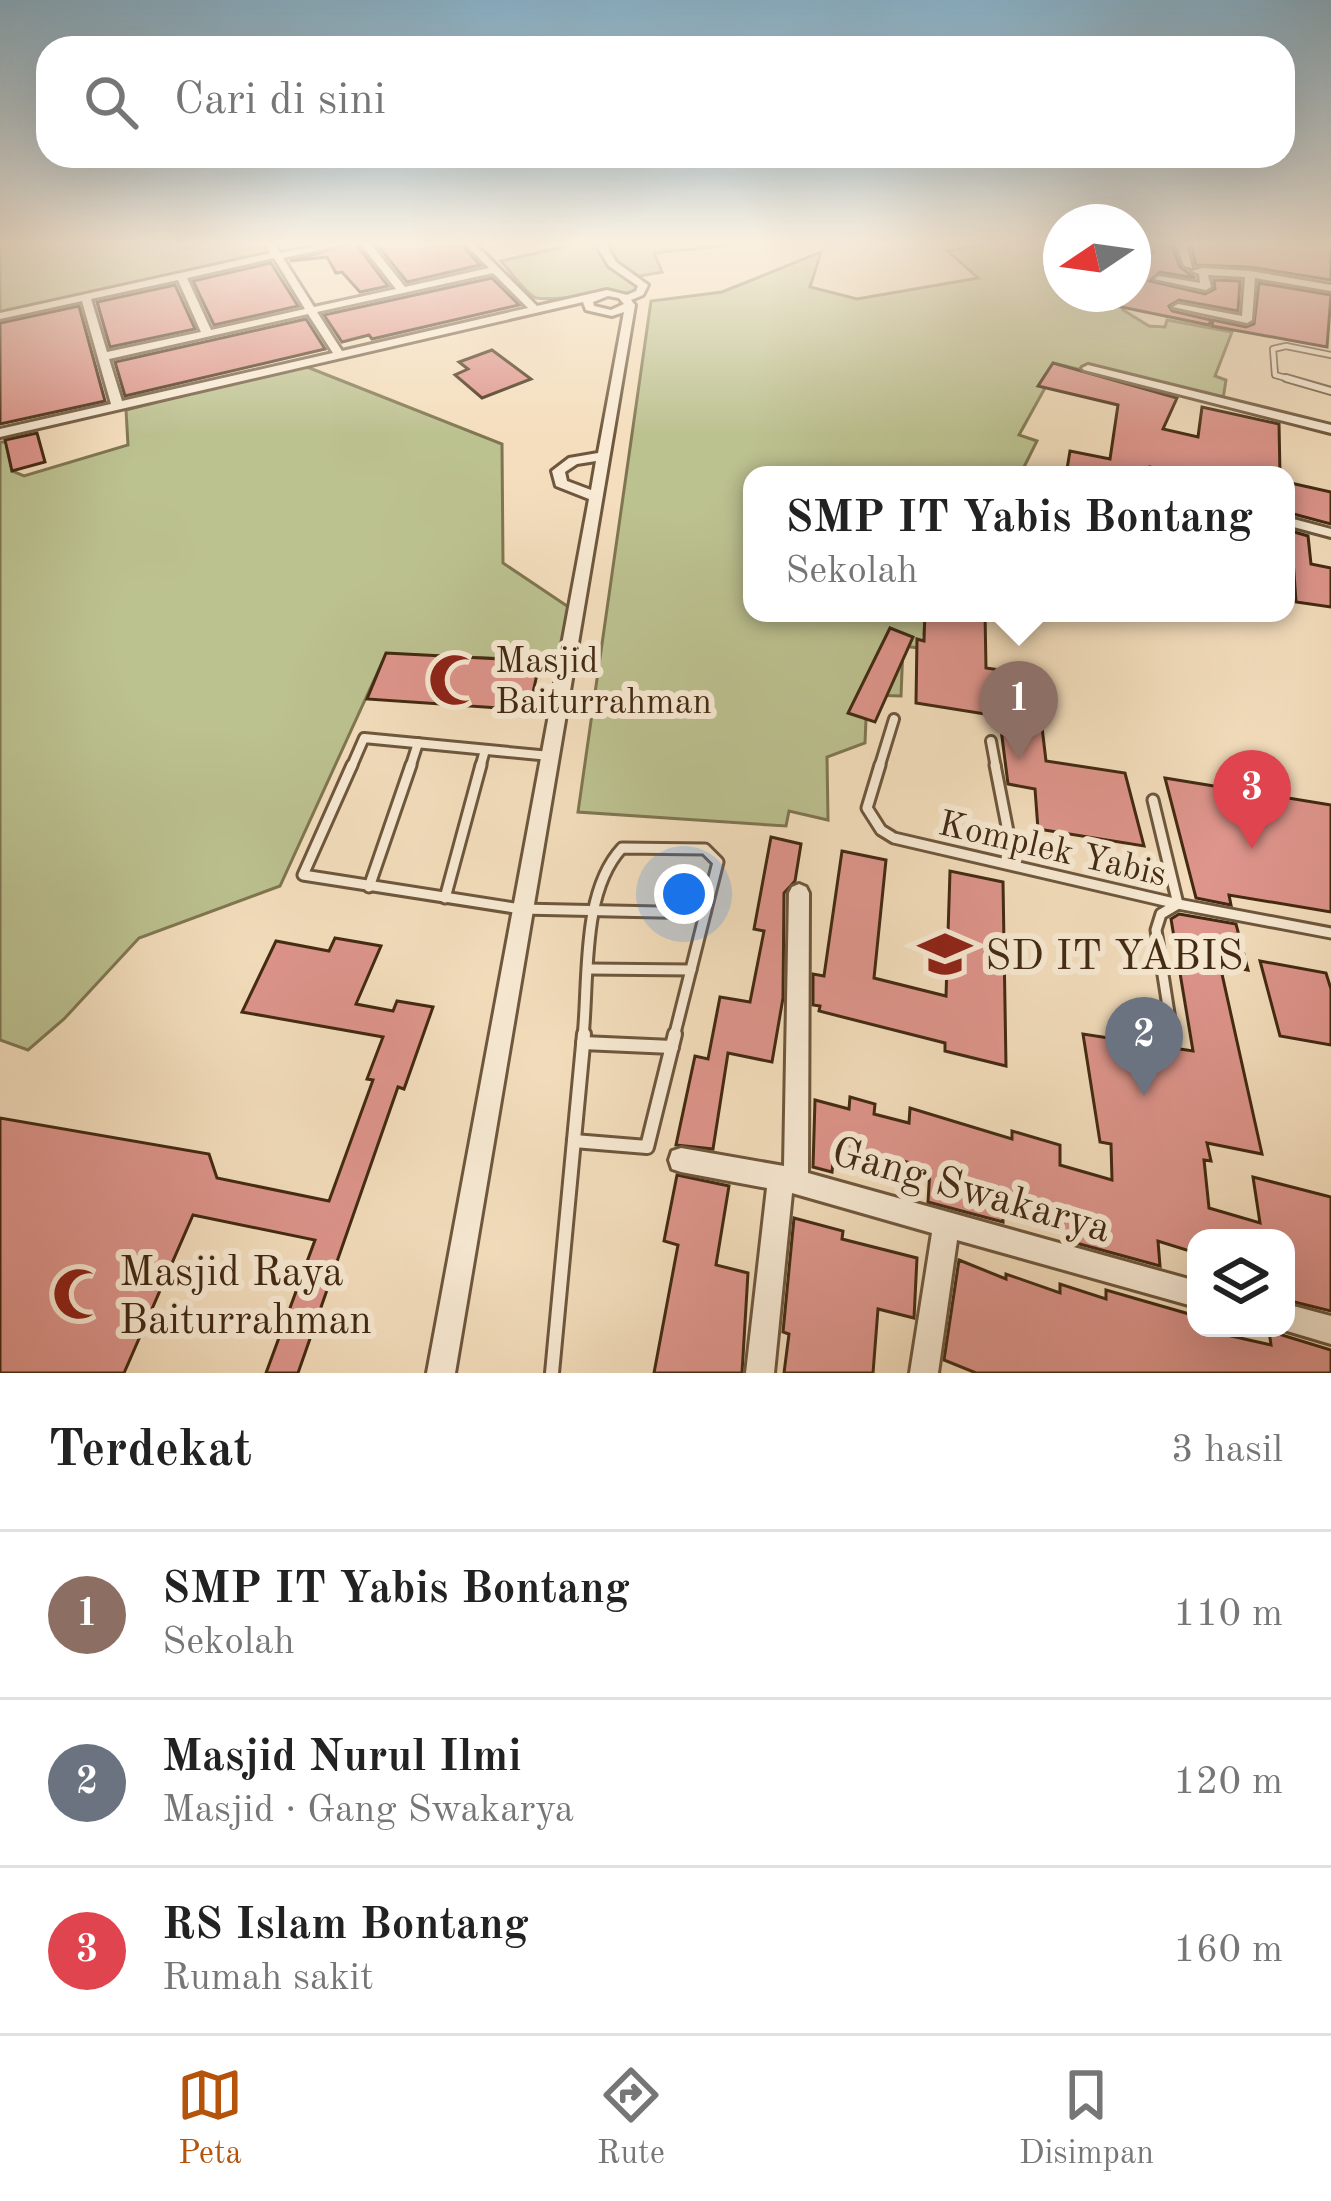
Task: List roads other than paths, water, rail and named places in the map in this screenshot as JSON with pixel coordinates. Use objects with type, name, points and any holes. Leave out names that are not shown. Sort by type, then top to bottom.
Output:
[{"type":"street","points":[[0,316],[43,307]]},
{"type":"street","points":[[88,307],[117,406]]},
{"type":"street","points":[[196,307],[207,333]]},
{"type":"street","points":[[311,307],[338,352]]},
{"type":"street","points":[[101,357],[326,307]]},
{"type":"street","points":[[0,433],[534,307]]},
{"type":"street","points":[[558,307],[620,311],[624,307]]},
{"type":"street","points":[[441,1373],[628,307]]},
{"type":"street","points":[[1178,307],[1247,320],[1248,307]]},
{"type":"street","points":[[593,309],[610,323],[621,345]]},
{"type":"street","points":[[1088,368],[1331,429]]},
{"type":"street","points":[[595,497],[561,483],[558,471],[573,461],[602,456]]},
{"type":"street","points":[[1295,523],[1331,533]]},
{"type":"street","points":[[760,1373],[788,1180],[799,893]]},
{"type":"street","name":"Gang Swakarya","points":[[681,1160],[788,1180],[1187,1292]]},
{"type":"street","points":[[925,1373],[946,1226]]},
{"type":"street","points":[[1295,1320],[1331,1330]]},
{"type":"lane","points":[[1331,355],[1286,346],[1273,349],[1275,375],[1331,391]]},
{"type":"lane","name":"Komplek Yabis","points":[[894,719],[867,808],[881,830],[894,838],[1014,862],[1178,904],[1331,933]]},
{"type":"lane","points":[[551,757],[370,737],[362,741],[303,875],[310,880],[521,909],[705,913]]},
{"type":"lane","points":[[992,741],[1014,862]]},
{"type":"lane","points":[[369,886],[418,743]]},
{"type":"lane","points":[[445,898],[485,750]]},
{"type":"lane","points":[[1153,800],[1178,904],[1161,914],[1156,930],[1171,1026]]},
{"type":"lane","points":[[552,1373],[583,1042],[596,911],[611,854],[644,845],[714,853],[718,862],[647,1147],[574,1141]]},
{"type":"lane","points":[[590,969],[691,970]]},
{"type":"lane","points":[[583,1042],[672,1047]]},
{"type":"place","name":"Masjid Baiturrahman","points":[[455,680]]},
{"type":"place","name":"SMP IT Yabis Bontang","points":[[1019,760]]},
{"type":"place","name":"RS Islam Bontang","points":[[1252,849]]},
{"type":"place","name":"SD IT YABIS","points":[[945,954]]},
{"type":"place","name":"Masjid Nurul Ilmi","points":[[1144,1096]]},
{"type":"place","name":"Masjid Raya Baiturrahman","points":[[79,1294]]}]
